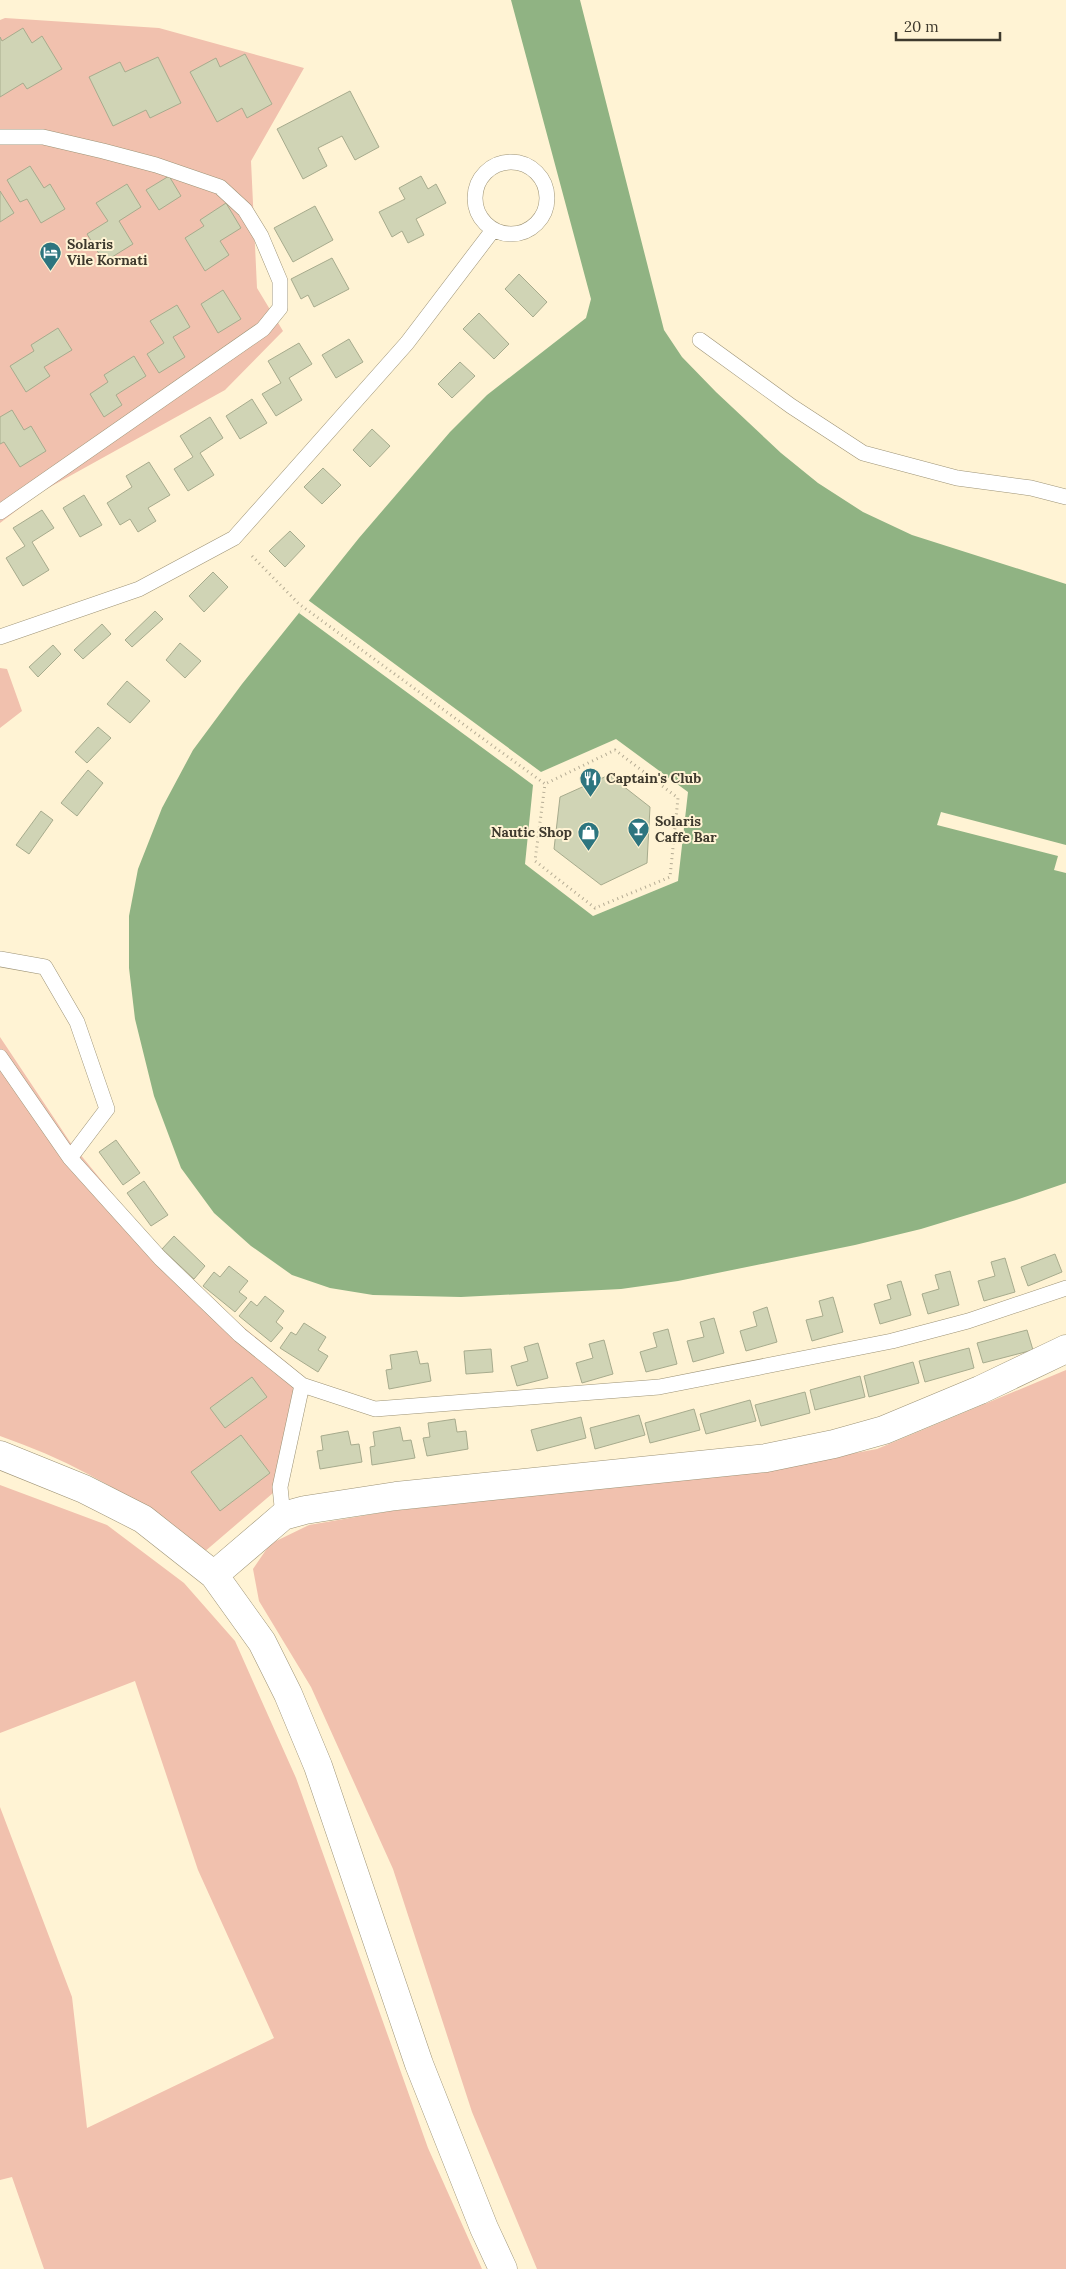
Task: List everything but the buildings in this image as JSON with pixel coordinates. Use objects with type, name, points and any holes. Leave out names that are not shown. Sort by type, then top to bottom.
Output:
[{"type":"street","points":[[214,1575],[283,1516],[305,1510],[396,1496],[766,1458],[834,1444],[892,1426],[980,1390],[1066,1349]]},
{"type":"street","points":[[0,1455],[84,1489],[143,1519],[214,1575],[262,1642],[288,1694],[318,1766],[419,2064],[484,2228],[503,2269]]},
{"type":"lane","points":[[0,137],[43,138],[103,151],[156,165],[220,188],[246,210],[261,236],[280,281],[280,308],[264,329],[0,512]]},
{"type":"lane","points":[[513,161],[527,165],[538,174],[545,186],[547,201],[543,215],[534,226],[521,233],[506,234],[493,230],[482,220],[475,207],[474,193],[478,180],[488,170],[500,163],[513,161]]},
{"type":"lane","points":[[0,637],[139,589],[234,538],[407,343],[493,230]]},
{"type":"lane","points":[[700,340],[791,406],[863,453],[957,478],[1031,488],[1066,497]]},
{"type":"lane","points":[[0,959],[45,967],[77,1022],[108,1109],[70,1158]]},
{"type":"lane","points":[[0,1057],[70,1158],[160,1258],[240,1335],[302,1386],[375,1409],[659,1387],[892,1341],[968,1321],[1066,1288]]},
{"type":"lane","points":[[283,1516],[280,1487],[302,1386]]},
{"type":"path","points":[[234,538],[298,604],[545,784]]},
{"type":"path","points":[[615,750],[678,798],[670,877],[595,908],[535,860],[545,784],[615,750]]},
{"type":"shaded area","points":[[511,0],[580,0],[664,330],[682,357],[781,453],[818,483],[863,512],[912,535],[1066,584],[1066,1183],[921,1229],[855,1245],[678,1281],[621,1289],[461,1297],[373,1295],[330,1288],[292,1275],[251,1246],[214,1213],[181,1168],[154,1096],[135,1019],[129,968],[129,916],[138,869],[162,808],[193,750],[242,684],[359,538],[450,432],[487,395],[586,318],[591,299]]},
{"type":"shaded area","points":[[5,18],[159,28],[304,68],[251,161],[257,288],[283,331],[225,390],[41,492],[0,523],[0,20]]},
{"type":"shaded area","points":[[0,668],[7,669],[22,711],[0,728]]},
{"type":"shaded area","points":[[0,1037],[70,1142],[130,1215],[202,1293],[298,1372],[280,1487],[203,1553],[157,1516],[108,1485],[55,1458],[0,1436]]},
{"type":"shaded area","points":[[1066,1370],[1066,2269],[537,2269],[472,2112],[393,1869],[311,1687],[259,1601],[253,1569],[270,1544],[309,1525],[391,1511],[791,1465],[877,1449]]},
{"type":"shaded area","points":[[0,1485],[107,1525],[184,1583],[235,1641],[296,1778],[428,2148],[482,2269],[44,2269],[12,2177],[0,2180],[0,1807],[72,1997],[87,2128],[274,2038],[198,1870],[135,1681],[0,1733]]},
{"type":"pier","points":[[308,600],[541,772],[616,739],[688,792],[678,881],[593,916],[525,864],[533,785],[299,613]]},
{"type":"pier","points":[[941,812],[1066,845],[1066,873],[1054,870],[1058,856],[937,825]]},
{"type":"place","name":"Solaris Vile Kornati","points":[[51,271]]},
{"type":"place","name":"Captain's Club","points":[[590,797]]},
{"type":"place","name":"Solaris Caffe Bar","points":[[639,848]]},
{"type":"place","name":"Nautic Shop","points":[[588,851]]}]
